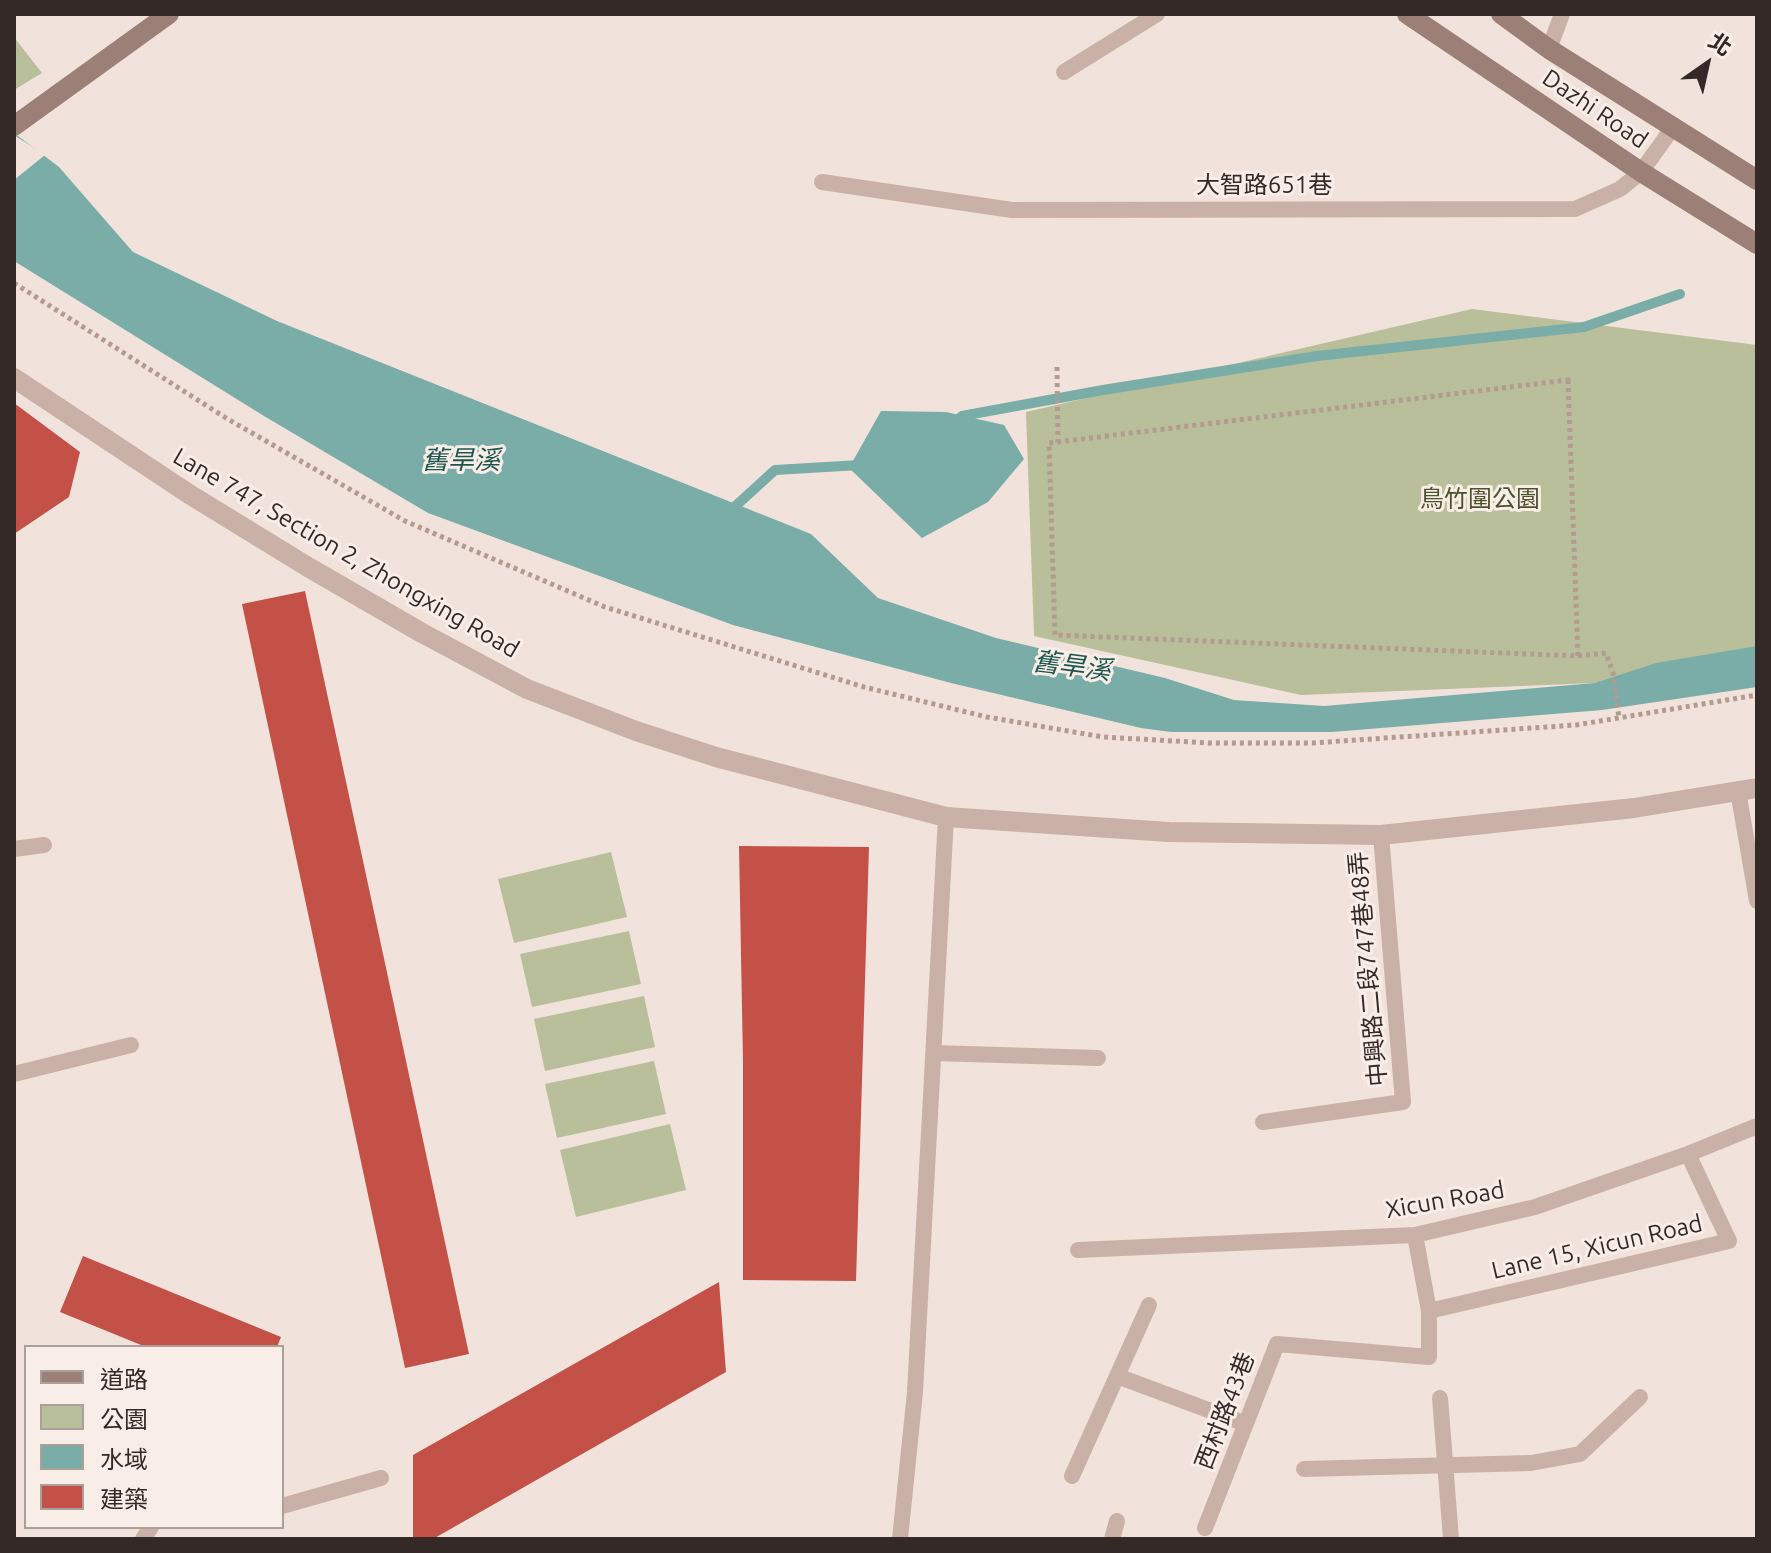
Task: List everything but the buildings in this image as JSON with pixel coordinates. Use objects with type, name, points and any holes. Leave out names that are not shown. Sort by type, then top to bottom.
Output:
[{"type":"street","points":[[14,126],[169,14]]},
{"type":"street","name":"Dazhi Road","points":[[1407,14],[1641,172],[1757,244]]},
{"type":"street","name":"Dazhi Road","points":[[1501,14],[1549,49],[1757,180]]},
{"type":"street","name":"Lane 747, Section 2, Zhongxing Road","points":[[14,378],[110,449],[422,633],[527,689],[714,762],[946,817],[1169,832],[1381,835],[1634,808],[1748,790]]},
{"type":"lane","points":[[1064,72],[1157,14]]},
{"type":"lane","points":[[1549,49],[1562,14]]},
{"type":"lane","name":"大智路651巷","points":[[822,182],[1012,210],[1575,209],[1620,189],[1641,172],[1674,126]]},
{"type":"lane","points":[[1748,790],[1757,901]]},
{"type":"lane","points":[[900,1539],[915,1392],[946,817]]},
{"type":"lane","name":"中興路二段747巷48弄","points":[[1263,1122],[1403,1102],[1381,835]]},
{"type":"lane","points":[[14,849],[44,845]]},
{"type":"lane","points":[[14,1074],[131,1045]]},
{"type":"lane","points":[[934,1053],[1098,1058]]},
{"type":"lane","name":"Xicun Road","points":[[1078,1250],[1415,1235],[1535,1207],[1688,1154],[1757,1126]]},
{"type":"lane","name":"Lane 15, Xicun Road","points":[[1429,1311],[1729,1241],[1688,1154]]},
{"type":"lane","name":"西村路43巷","points":[[1205,1528],[1277,1344],[1429,1357],[1429,1311],[1415,1235]]},
{"type":"lane","points":[[1072,1476],[1149,1305]]},
{"type":"lane","points":[[1117,1376],[1246,1424]]},
{"type":"lane","points":[[1304,1469],[1531,1463],[1580,1454],[1640,1397]]},
{"type":"lane","points":[[1440,1398],[1451,1539]]},
{"type":"lane","points":[[284,1505],[381,1478]]},
{"type":"lane","points":[[1112,1539],[1117,1521]]},
{"type":"path","points":[[14,283],[226,418],[405,521],[605,607],[864,687],[987,717],[1103,737],[1209,743],[1312,743],[1576,725],[1757,695]]},
{"type":"path","points":[[1057,367],[1058,442]]},
{"type":"path","points":[[1578,656],[1568,380],[1049,443],[1055,635],[1578,656],[1606,653],[1613,673],[1619,718]]},
{"type":"green space","points":[[14,37],[42,73],[14,90]]},
{"type":"green space","name":"鳥竹圍公園","points":[[1472,309],[1757,345],[1757,657],[1595,683],[1301,695],[1034,636],[1026,412]]},
{"type":"green space","points":[[611,852],[627,917],[514,943],[498,879]]},
{"type":"green space","points":[[629,931],[641,984],[532,1007],[520,954]]},
{"type":"green space","points":[[644,996],[655,1047],[545,1071],[534,1019]]},
{"type":"green space","points":[[654,1061],[666,1114],[557,1138],[545,1084]]},
{"type":"green space","points":[[670,1124],[686,1190],[576,1217],[560,1150]]},
{"type":"water","name":"舊旱溪","points":[[14,133],[59,167],[133,252],[277,321],[811,534],[878,598],[996,638],[1165,678],[1234,700],[1324,706],[1595,683],[1656,663],[1757,646],[1757,687],[1602,710],[1332,732],[1171,732],[1141,728],[951,683],[733,625],[428,513],[264,416],[14,261]]},
{"type":"water","points":[[881,411],[946,412],[1004,425],[1024,459],[988,502],[922,538],[849,468]]},
{"type":"pier","points":[[14,135],[45,155],[14,180]]},
{"type":"waterway","points":[[953,424],[962,416],[1317,356],[1584,327],[1680,294]]},
{"type":"waterway","points":[[729,512],[775,470],[860,465]]}]
